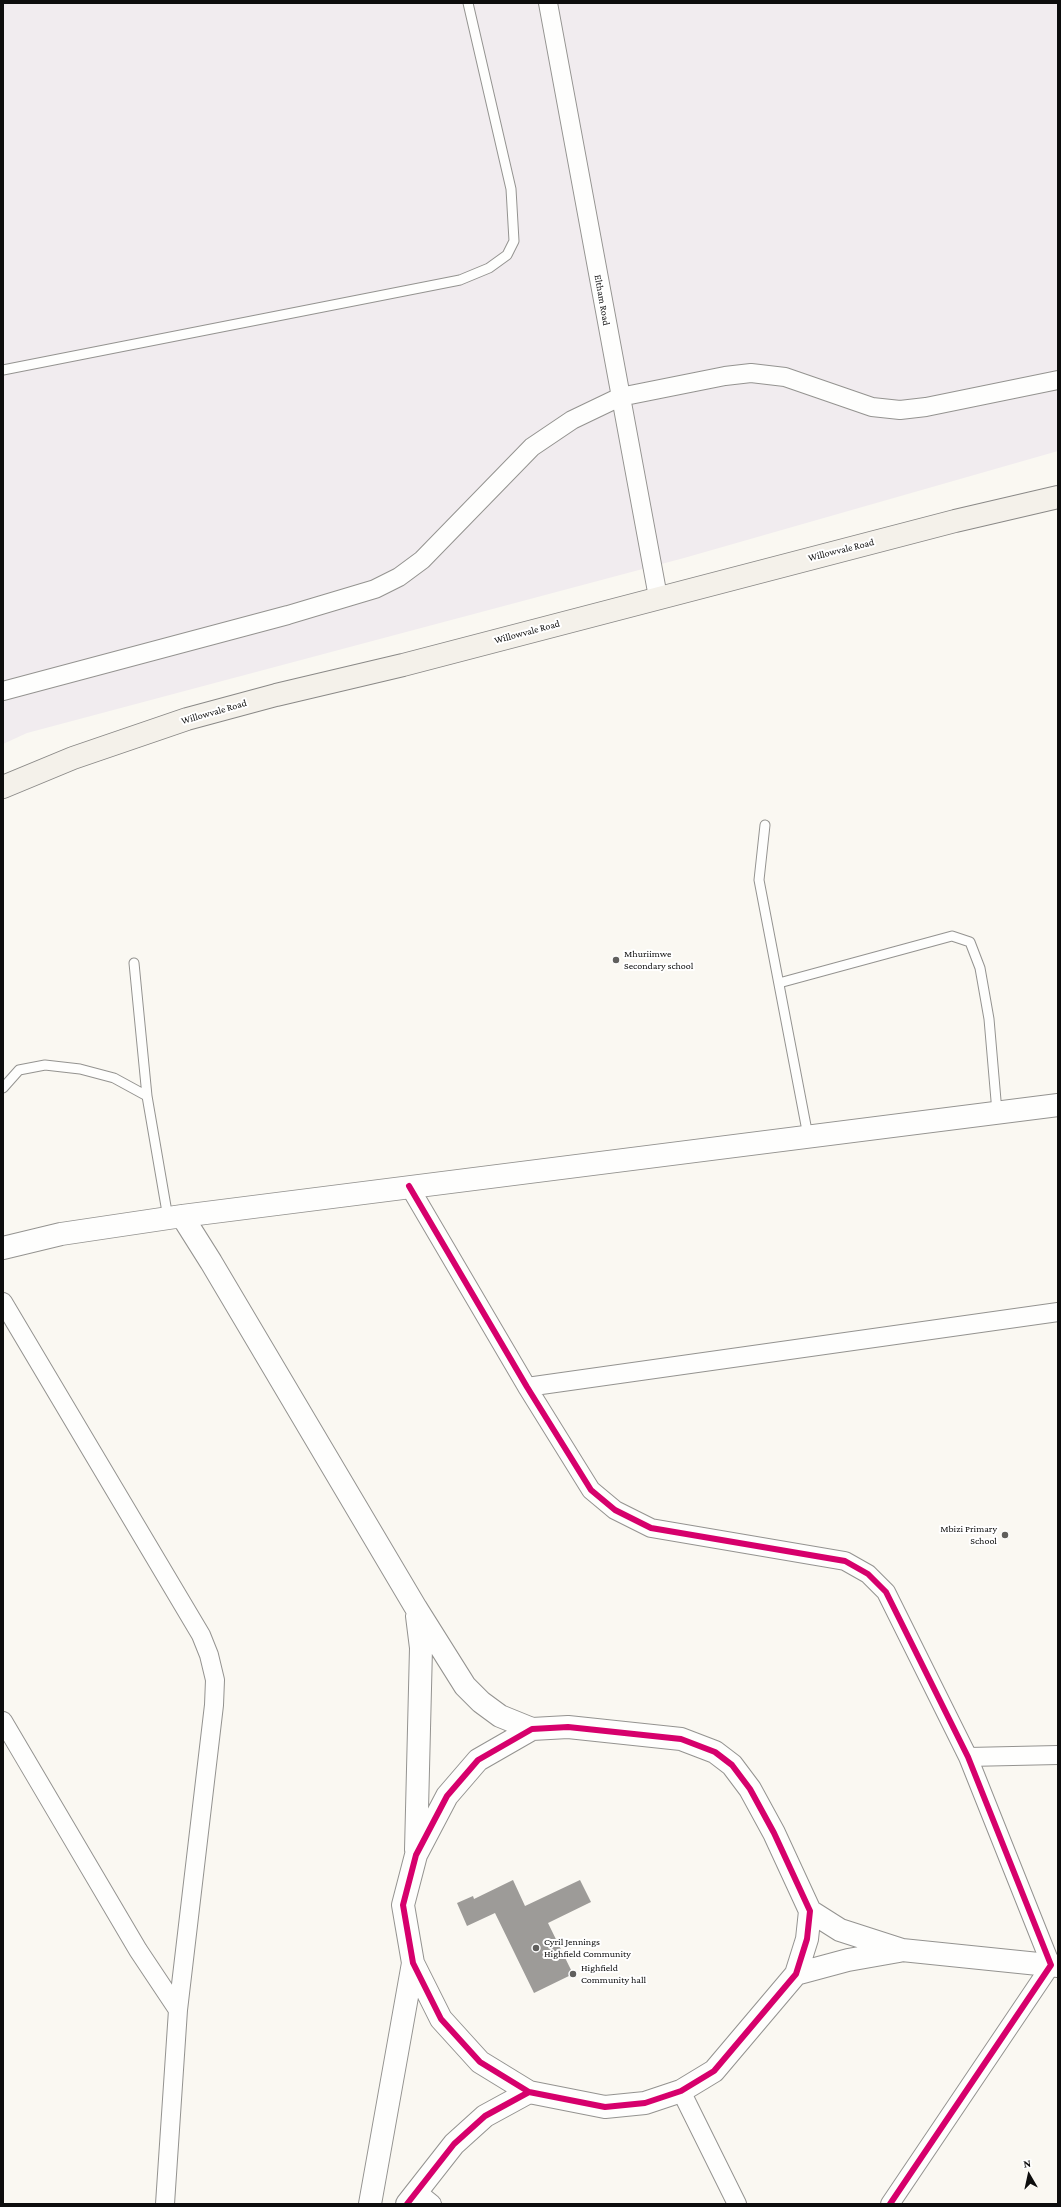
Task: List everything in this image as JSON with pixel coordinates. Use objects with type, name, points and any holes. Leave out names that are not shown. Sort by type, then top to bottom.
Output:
[{"type":"main road","name":"Willowvale Road","points":[[3,787],[74,758],[187,719],[276,695],[403,665],[658,597],[947,523],[1058,496]]},
{"type":"street","name":"Eltham Road","points":[[548,3],[658,597]]},
{"type":"street","points":[[3,691],[288,615],[375,589],[399,577],[422,560],[532,447],[572,420],[620,397],[725,376],[751,373],[786,377],[872,407],[900,410],[926,407],[1058,380]]},
{"type":"street","points":[[3,1248],[61,1234],[175,1217],[409,1186],[1058,1105]]},
{"type":"street","points":[[409,1186],[527,1387],[591,1490],[615,1510],[651,1528],[846,1561],[868,1574],[886,1592],[968,1757],[1055,1966]]},
{"type":"street","points":[[175,1217],[211,1262],[416,1608],[465,1686],[481,1702],[500,1716],[532,1729],[568,1728],[681,1739],[715,1752],[732,1766],[750,1789],[774,1833],[810,1912],[807,1939],[796,1974],[714,2071],[681,2091],[645,2103],[605,2107],[529,2092],[480,2062],[441,2019],[413,1963],[403,1905],[416,1855],[422,1648],[416,1608]]},
{"type":"street","points":[[3,1302],[201,1635],[209,1655],[215,1680],[214,1705],[178,2010],[165,2204]]},
{"type":"street","points":[[527,1387],[1058,1312]]},
{"type":"street","points":[[3,1721],[138,1950],[178,2010]]},
{"type":"street","points":[[416,1855],[447,1796],[478,1760],[532,1729]]},
{"type":"street","points":[[968,1757],[1058,1755]]},
{"type":"street","points":[[810,1912],[840,1930],[902,1950],[1055,1966]]},
{"type":"street","points":[[796,1974],[848,1960],[902,1950]]},
{"type":"street","points":[[370,2204],[413,1963]]},
{"type":"street","points":[[890,2204],[1055,1966]]},
{"type":"street","points":[[681,2091],[737,2204]]},
{"type":"street","points":[[418,2200],[454,2144],[485,2116],[529,2092]]},
{"type":"lane","points":[[3,370],[460,280],[489,268],[507,255],[514,240],[511,189],[468,3]]},
{"type":"lane","points":[[765,825],[760,880],[808,1136]]},
{"type":"lane","points":[[779,982],[952,936],[970,942],[980,968],[989,1019],[997,1112]]},
{"type":"lane","points":[[134,964],[147,1096],[175,1217]]},
{"type":"lane","points":[[3,1088],[19,1070],[45,1064],[80,1069],[114,1078],[147,1096]]},
{"type":"shaded area","points":[[3,3],[1058,3],[1058,451],[684,558],[27,733],[3,744]]},
{"type":"building","name":"Cyril Jennings Highfield Community","points":[[513,1880],[525,1906],[580,1880],[591,1902],[548,1923],[573,1974],[534,1993],[495,1913],[467,1926],[457,1903],[473,1896],[474,1899]]},
{"type":"cycle path","points":[[409,1186],[527,1387],[591,1490],[615,1510],[651,1528],[845,1561],[868,1574],[886,1592],[968,1757],[1051,1965],[890,2204]]},
{"type":"cycle path","points":[[407,2204],[454,2144],[485,2116],[529,2092],[605,2107],[645,2103],[681,2091],[714,2071],[796,1974],[807,1939],[810,1911],[774,1833],[750,1789],[732,1765],[715,1752],[681,1739],[568,1727],[532,1729],[478,1760],[447,1796],[416,1855],[403,1905],[413,1963],[441,2019],[480,2062],[529,2092]]},
{"type":"place","name":"Mhuriimwe Secondary school","points":[[616,960]]},
{"type":"place","name":"Mbizi Primary School","points":[[1005,1535]]},
{"type":"place","name":"Cyril Jennings Highfield Community","points":[[536,1948]]},
{"type":"place","name":"Highfield Community hall","points":[[573,1974]]}]
